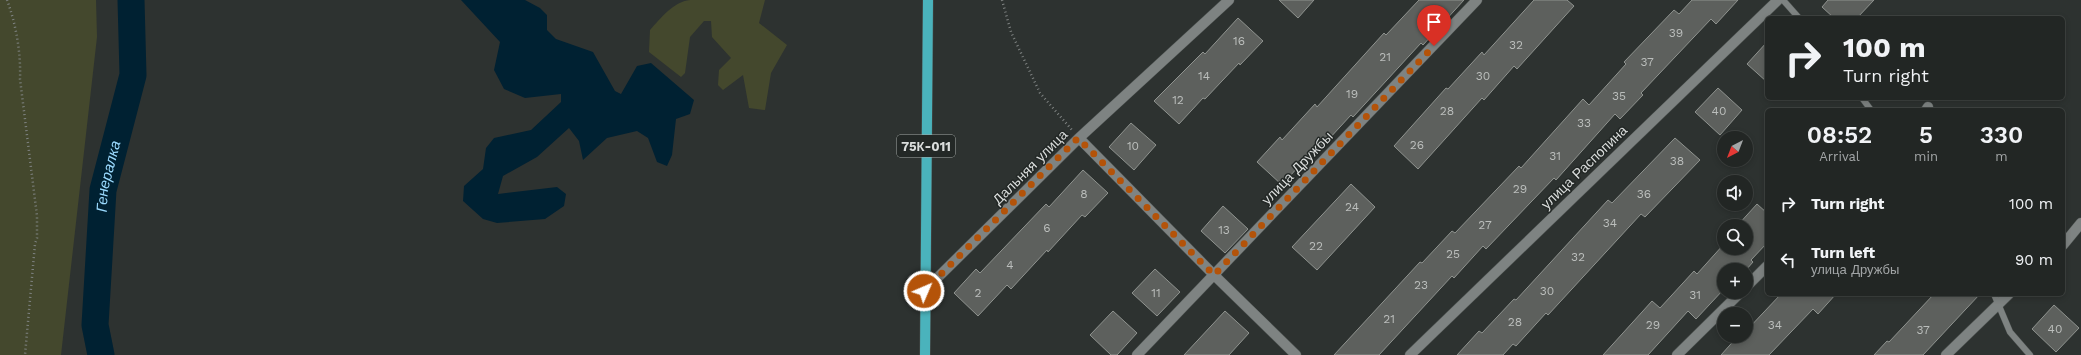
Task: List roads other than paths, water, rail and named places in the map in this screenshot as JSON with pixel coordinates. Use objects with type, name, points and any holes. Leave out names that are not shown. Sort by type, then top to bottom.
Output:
[{"type":"main road","name":"75К-011","points":[[924,291],[928,0]]},
{"type":"main road","points":[[924,291],[925,355]]},
{"type":"street","name":"Дальняя улица","points":[[924,291],[1078,138],[1228,0]]},
{"type":"street","name":"улица Дружбы","points":[[1137,355],[1477,0]]},
{"type":"street","name":"улица Распопина","points":[[1410,355],[1778,0]]},
{"type":"street","points":[[1078,138],[1296,355]]},
{"type":"street","points":[[2065,243],[2081,223]]},
{"type":"street","points":[[1753,280],[1765,268]]},
{"type":"street","points":[[1946,355],[2007,296]]},
{"type":"street","points":[[1677,355],[1734,299]]},
{"type":"lane","points":[[1783,0],[1797,16]]},
{"type":"lane","points":[[1995,296],[2010,332],[2030,355]]},
{"type":"water","points":[[461,0],[525,0],[540,8],[547,15],[547,30],[556,39],[593,52],[615,91],[621,94],[637,66],[651,63],[694,100],[690,114],[676,119],[672,155],[667,166],[657,162],[648,138],[637,131],[607,138],[583,160],[579,141],[569,128],[537,157],[503,176],[498,194],[557,187],[566,194],[564,206],[545,219],[497,223],[483,219],[463,201],[464,186],[483,169],[486,148],[494,138],[531,130],[561,102],[561,94],[525,98],[504,89],[494,70],[500,42]]},
{"type":"waterway","name":"Генералка","points":[[101,355],[95,325],[103,190],[133,75],[131,0]]}]
